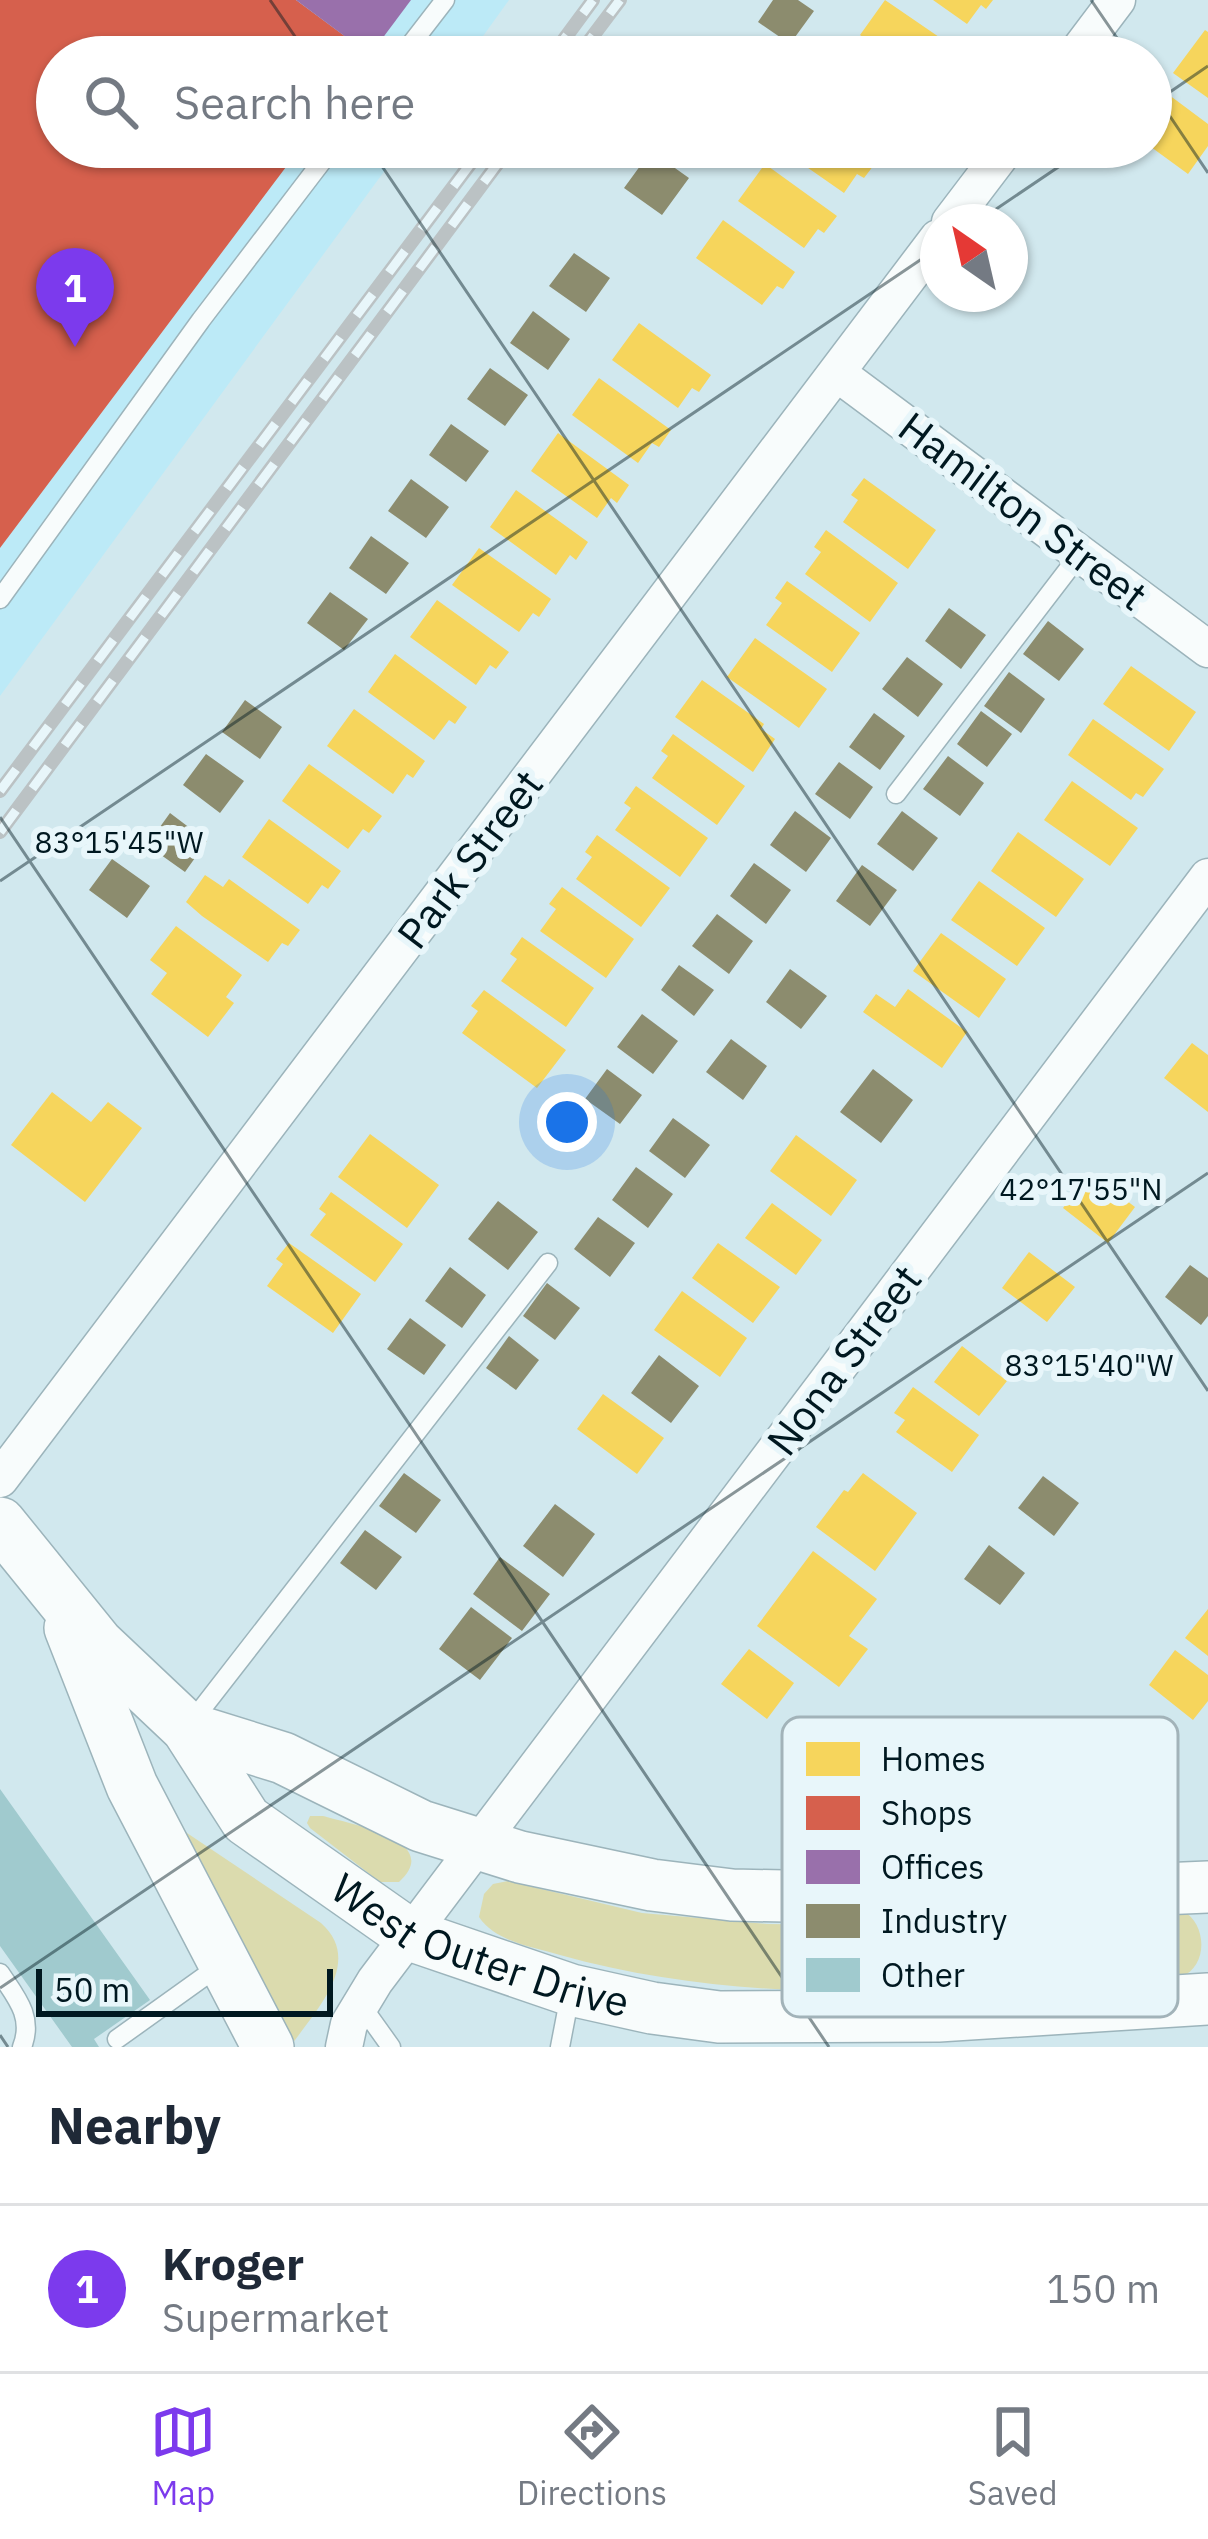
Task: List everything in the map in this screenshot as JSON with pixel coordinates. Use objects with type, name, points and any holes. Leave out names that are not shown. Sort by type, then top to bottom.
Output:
[{"type":"main road","name":"West Outer Drive","points":[[0,1523],[98,1644],[187,1728],[246,1820],[410,1935],[571,1990],[652,2008],[794,2024],[920,2017]]},
{"type":"main road","points":[[59,1600],[132,1786],[268,2047]]},
{"type":"main road","name":"West Outer Drive","points":[[187,1728],[284,1757],[421,1826],[479,1844],[586,1873],[732,1895],[782,1896]]},
{"type":"main road","name":"West Outer Drive","points":[[1178,1888],[1208,1887]]},
{"type":"main road","name":"West Outer Drive","points":[[1178,2002],[1208,2000]]},
{"type":"street","points":[[1090,36],[1117,0]]},
{"type":"street","points":[[963,204],[990,168]]},
{"type":"street","name":"Park Street","points":[[0,1479],[920,262]]},
{"type":"street","name":"Hamilton Street","points":[[837,373],[1208,649]]},
{"type":"street","name":"Nona Street","points":[[344,2047],[361,2005],[410,1935],[1208,877]]},
{"type":"lane","points":[[417,36],[445,0]]},
{"type":"lane","points":[[0,599],[317,168]]},
{"type":"lane","points":[[896,794],[1080,554]]},
{"type":"lane","points":[[187,1728],[548,1263]]},
{"type":"lane","points":[[117,2039],[223,1963]]},
{"type":"lane","points":[[0,1972],[26,2011],[22,2047]]},
{"type":"lane","points":[[560,2047],[571,1990]]},
{"type":"lane","points":[[361,2005],[391,2047]]},
{"type":"shaded area","points":[[0,0],[509,0],[483,36],[36,36],[36,168],[387,168],[0,696]]},
{"type":"green space","points":[[310,1816],[388,1836],[410,1855],[410,1867],[399,1882],[380,1882],[310,1828]]},
{"type":"green space","points":[[181,1829],[321,1923],[333,1938],[338,1954],[331,1986],[290,2047]]},
{"type":"green space","points":[[508,1881],[642,1913],[782,1924],[782,1989],[636,1973],[505,1938],[479,1917],[484,1894],[493,1884]]},
{"type":"green space","points":[[1178,1910],[1182,1910],[1197,1925],[1201,1945],[1196,1964],[1181,1977]]},
{"type":"building: Homes","points":[[885,0],[938,36],[861,36]]},
{"type":"building: Homes","points":[[933,0],[993,0],[986,9],[981,5],[967,24]]},
{"type":"building: Homes","points":[[1208,32],[1208,98],[1173,73]]},
{"type":"building: Homes","points":[[1172,97],[1208,124],[1208,146],[1188,174],[1172,162]]},
{"type":"building: Homes","points":[[762,168],[771,168],[837,216],[824,233],[818,229],[804,248],[738,201]]},
{"type":"building: Homes","points":[[808,168],[872,168],[864,178],[857,174],[844,193]]},
{"type":"building: Homes","points":[[723,220],[795,272],[762,305],[696,258]]},
{"type":"building: Homes","points":[[639,323],[711,375],[699,392],[692,388],[678,408],[612,360]]},
{"type":"building: Homes","points":[[599,378],[671,430],[659,447],[652,443],[638,463],[572,415]]},
{"type":"building: Homes","points":[[558,433],[629,485],[617,503],[611,498],[597,518],[531,471]]},
{"type":"building: Homes","points":[[864,478],[936,530],[908,569],[843,522],[858,500],[851,495]]},
{"type":"building: Homes","points":[[516,490],[588,542],[576,560],[570,555],[556,575],[490,527]]},
{"type":"building: Homes","points":[[826,530],[898,583],[870,622],[805,574],[821,552],[814,547]]},
{"type":"building: Homes","points":[[479,548],[551,599],[539,617],[533,613],[519,632],[452,585]]},
{"type":"building: Homes","points":[[787,581],[860,633],[832,672],[766,625],[782,603],[775,598]]},
{"type":"building: Homes","points":[[437,600],[509,652],[496,669],[490,665],[476,685],[410,637]]},
{"type":"building: Homes","points":[[755,638],[827,689],[799,728],[727,677]]},
{"type":"building: Homes","points":[[395,654],[467,707],[434,740],[368,692]]},
{"type":"building: Homes","points":[[1131,666],[1196,712],[1169,751],[1103,704]]},
{"type":"building: Homes","points":[[702,680],[764,724],[761,729],[775,739],[753,772],[675,717]]},
{"type":"building: Homes","points":[[354,709],[425,761],[413,778],[407,774],[393,794],[327,746]]},
{"type":"building: Homes","points":[[1093,719],[1164,769],[1143,797],[1136,793],[1131,800],[1068,755]]},
{"type":"building: Homes","points":[[673,734],[745,786],[717,825],[652,778],[668,756],[661,751]]},
{"type":"building: Homes","points":[[309,764],[382,816],[369,833],[363,829],[348,849],[282,801]]},
{"type":"building: Homes","points":[[1072,781],[1138,828],[1110,866],[1044,820]]},
{"type":"building: Homes","points":[[636,786],[708,838],[680,877],[615,830],[631,808],[624,803]]},
{"type":"building: Homes","points":[[269,819],[341,871],[308,904],[242,857]]},
{"type":"building: Homes","points":[[1018,832],[1084,879],[1056,917],[991,871]]},
{"type":"building: Homes","points":[[597,835],[670,888],[641,927],[576,879],[592,857],[585,852]]},
{"type":"building: Homes","points":[[205,875],[223,887],[229,879],[300,930],[268,962],[186,902]]},
{"type":"building: Homes","points":[[979,881],[1045,928],[1017,966],[951,920]]},
{"type":"building: Homes","points":[[562,887],[634,939],[606,978],[540,931],[556,909],[549,904]]},
{"type":"building: Homes","points":[[176,926],[242,975],[226,997],[234,1003],[208,1037],[151,994],[167,973],[150,960]]},
{"type":"building: Homes","points":[[941,933],[1006,979],[979,1018],[913,971]]},
{"type":"building: Homes","points":[[522,937],[594,988],[566,1027],[501,981],[517,959],[510,954]]},
{"type":"building: Homes","points":[[908,989],[967,1032],[942,1068],[863,1012],[876,994],[895,1007]]},
{"type":"building: Homes","points":[[484,990],[566,1050],[537,1088],[462,1033],[478,1011],[471,1006]]},
{"type":"building: Homes","points":[[1192,1043],[1208,1055],[1208,1112],[1164,1078]]},
{"type":"building: Homes","points":[[52,1092],[91,1122],[108,1102],[142,1128],[85,1202],[11,1145]]},
{"type":"building: Homes","points":[[370,1134],[439,1185],[407,1228],[338,1177]]},
{"type":"building: Homes","points":[[796,1135],[857,1180],[831,1216],[770,1171]]},
{"type":"building: Homes","points":[[1090,1173],[1135,1207],[1108,1243],[1063,1208]]},
{"type":"building: Homes","points":[[331,1192],[403,1244],[375,1282],[310,1235],[326,1214],[319,1209]]},
{"type":"building: Homes","points":[[772,1203],[822,1240],[796,1275],[745,1238]]},
{"type":"building: Homes","points":[[289,1243],[361,1294],[333,1333],[267,1286],[283,1264],[276,1259]]},
{"type":"building: Homes","points":[[718,1243],[780,1287],[753,1323],[692,1278]]},
{"type":"building: Homes","points":[[1029,1252],[1075,1287],[1047,1322],[1002,1288]]},
{"type":"building: Homes","points":[[682,1291],[747,1338],[720,1377],[654,1330]]},
{"type":"building: Homes","points":[[962,1346],[1007,1381],[979,1416],[934,1382]]},
{"type":"building: Homes","points":[[913,1387],[979,1435],[952,1472],[896,1432],[905,1420],[894,1413]]},
{"type":"building: Homes","points":[[603,1394],[664,1438],[637,1474],[577,1429]]},
{"type":"building: Homes","points":[[863,1473],[917,1513],[875,1571],[816,1527]]},
{"type":"building: Homes","points":[[813,1551],[877,1599],[849,1636],[868,1649],[839,1687],[757,1626]]},
{"type":"building: Homes","points":[[1208,1609],[1208,1656],[1185,1638]]},
{"type":"building: Homes","points":[[749,1649],[794,1683],[767,1719],[721,1684]]},
{"type":"building: Homes","points":[[1175,1650],[1208,1675],[1208,1701],[1193,1720],[1149,1685]]},
{"type":"building: Shops","points":[[0,0],[296,0],[345,36],[36,36],[36,168],[285,168],[0,548]]},
{"type":"building: Offices","points":[[296,0],[411,0],[384,36],[344,36]]},
{"type":"building: Industry","points":[[773,0],[798,0],[814,11],[796,36],[778,36],[758,22]]},
{"type":"building: Industry","points":[[639,168],[675,168],[689,178],[662,215],[624,188]]},
{"type":"building: Industry","points":[[574,253],[610,278],[586,312],[549,286]]},
{"type":"building: Industry","points":[[533,311],[570,339],[548,370],[510,343]]},
{"type":"building: Industry","points":[[490,368],[528,395],[505,426],[467,399]]},
{"type":"building: Industry","points":[[451,424],[489,451],[466,482],[429,455]]},
{"type":"building: Industry","points":[[411,479],[449,507],[426,538],[388,511]]},
{"type":"building: Industry","points":[[371,536],[409,563],[386,594],[349,568]]},
{"type":"building: Industry","points":[[330,592],[368,619],[344,650],[307,623]]},
{"type":"building: Industry","points":[[949,608],[986,635],[961,669],[925,641]]},
{"type":"building: Industry","points":[[1048,621],[1084,649],[1059,681],[1023,654]]},
{"type":"building: Industry","points":[[907,657],[943,684],[918,717],[882,689]]},
{"type":"building: Industry","points":[[1009,672],[1045,699],[1021,733],[984,706]]},
{"type":"building: Industry","points":[[245,700],[282,727],[260,759],[222,732]]},
{"type":"building: Industry","points":[[981,711],[1012,734],[987,767],[957,744]]},
{"type":"building: Industry","points":[[874,713],[905,736],[880,770],[849,747]]},
{"type":"building: Industry","points":[[206,754],[244,781],[220,813],[183,785]]},
{"type":"building: Industry","points":[[948,756],[984,783],[960,816],[923,789]]},
{"type":"building: Industry","points":[[839,762],[873,787],[850,819],[815,794]]},
{"type":"building: Industry","points":[[795,811],[831,838],[806,872],[770,845]]},
{"type":"building: Industry","points":[[902,811],[938,838],[913,871],[877,844]]},
{"type":"building: Industry","points":[[170,813],[207,841],[185,872],[147,845]]},
{"type":"building: Industry","points":[[112,859],[150,886],[127,918],[89,890]]},
{"type":"building: Industry","points":[[754,863],[791,890],[766,924],[730,896]]},
{"type":"building: Industry","points":[[862,865],[897,890],[870,926],[836,901]]},
{"type":"building: Industry","points":[[717,914],[753,941],[729,974],[692,946]]},
{"type":"building: Industry","points":[[679,965],[714,990],[694,1016],[661,990]]},
{"type":"building: Industry","points":[[790,969],[827,996],[801,1029],[766,1002]]},
{"type":"building: Industry","points":[[642,1014],[678,1041],[653,1074],[617,1047]]},
{"type":"building: Industry","points":[[731,1039],[767,1066],[743,1100],[706,1072]]},
{"type":"building: Industry","points":[[607,1069],[642,1095],[620,1124],[585,1099]]},
{"type":"building: Industry","points":[[873,1069],[913,1100],[881,1143],[840,1112]]},
{"type":"building: Industry","points":[[673,1118],[710,1145],[685,1178],[649,1151]]},
{"type":"building: Industry","points":[[636,1167],[673,1194],[648,1228],[612,1200]]},
{"type":"building: Industry","points":[[498,1201],[538,1232],[508,1270],[468,1239]]},
{"type":"building: Industry","points":[[598,1217],[635,1243],[610,1277],[574,1249]]},
{"type":"building: Industry","points":[[1190,1265],[1208,1278],[1208,1316],[1201,1325],[1165,1297]]},
{"type":"building: Industry","points":[[450,1267],[486,1295],[462,1328],[425,1301]]},
{"type":"building: Industry","points":[[547,1283],[580,1308],[555,1340],[523,1316]]},
{"type":"building: Industry","points":[[410,1318],[446,1345],[424,1375],[387,1349]]},
{"type":"building: Industry","points":[[509,1336],[539,1360],[516,1390],[486,1368]]},
{"type":"building: Industry","points":[[659,1355],[699,1386],[671,1423],[631,1393]]},
{"type":"building: Industry","points":[[404,1473],[441,1500],[416,1533],[379,1506]]},
{"type":"building: Industry","points":[[1043,1476],[1079,1503],[1054,1536],[1018,1508]]},
{"type":"building: Industry","points":[[555,1504],[595,1534],[563,1577],[523,1546]]},
{"type":"building: Industry","points":[[365,1530],[402,1557],[376,1590],[340,1563]]},
{"type":"building: Industry","points":[[989,1545],[1025,1573],[1000,1605],[964,1579]]},
{"type":"building: Industry","points":[[500,1557],[550,1594],[522,1631],[473,1594]]},
{"type":"building: Industry","points":[[471,1607],[512,1638],[480,1680],[439,1649]]},
{"type":"building: Other","points":[[0,1789],[150,2000],[94,2039],[99,2047],[72,2047],[0,1946]]},
{"type":"railway","points":[[566,36],[593,0]]},
{"type":"railway","points":[[593,36],[620,0]]},
{"type":"railway","points":[[0,791],[467,168]]},
{"type":"railway","points":[[0,832],[494,168]]},
{"type":"place","name":"Kroger","points":[[75,347]]}]
